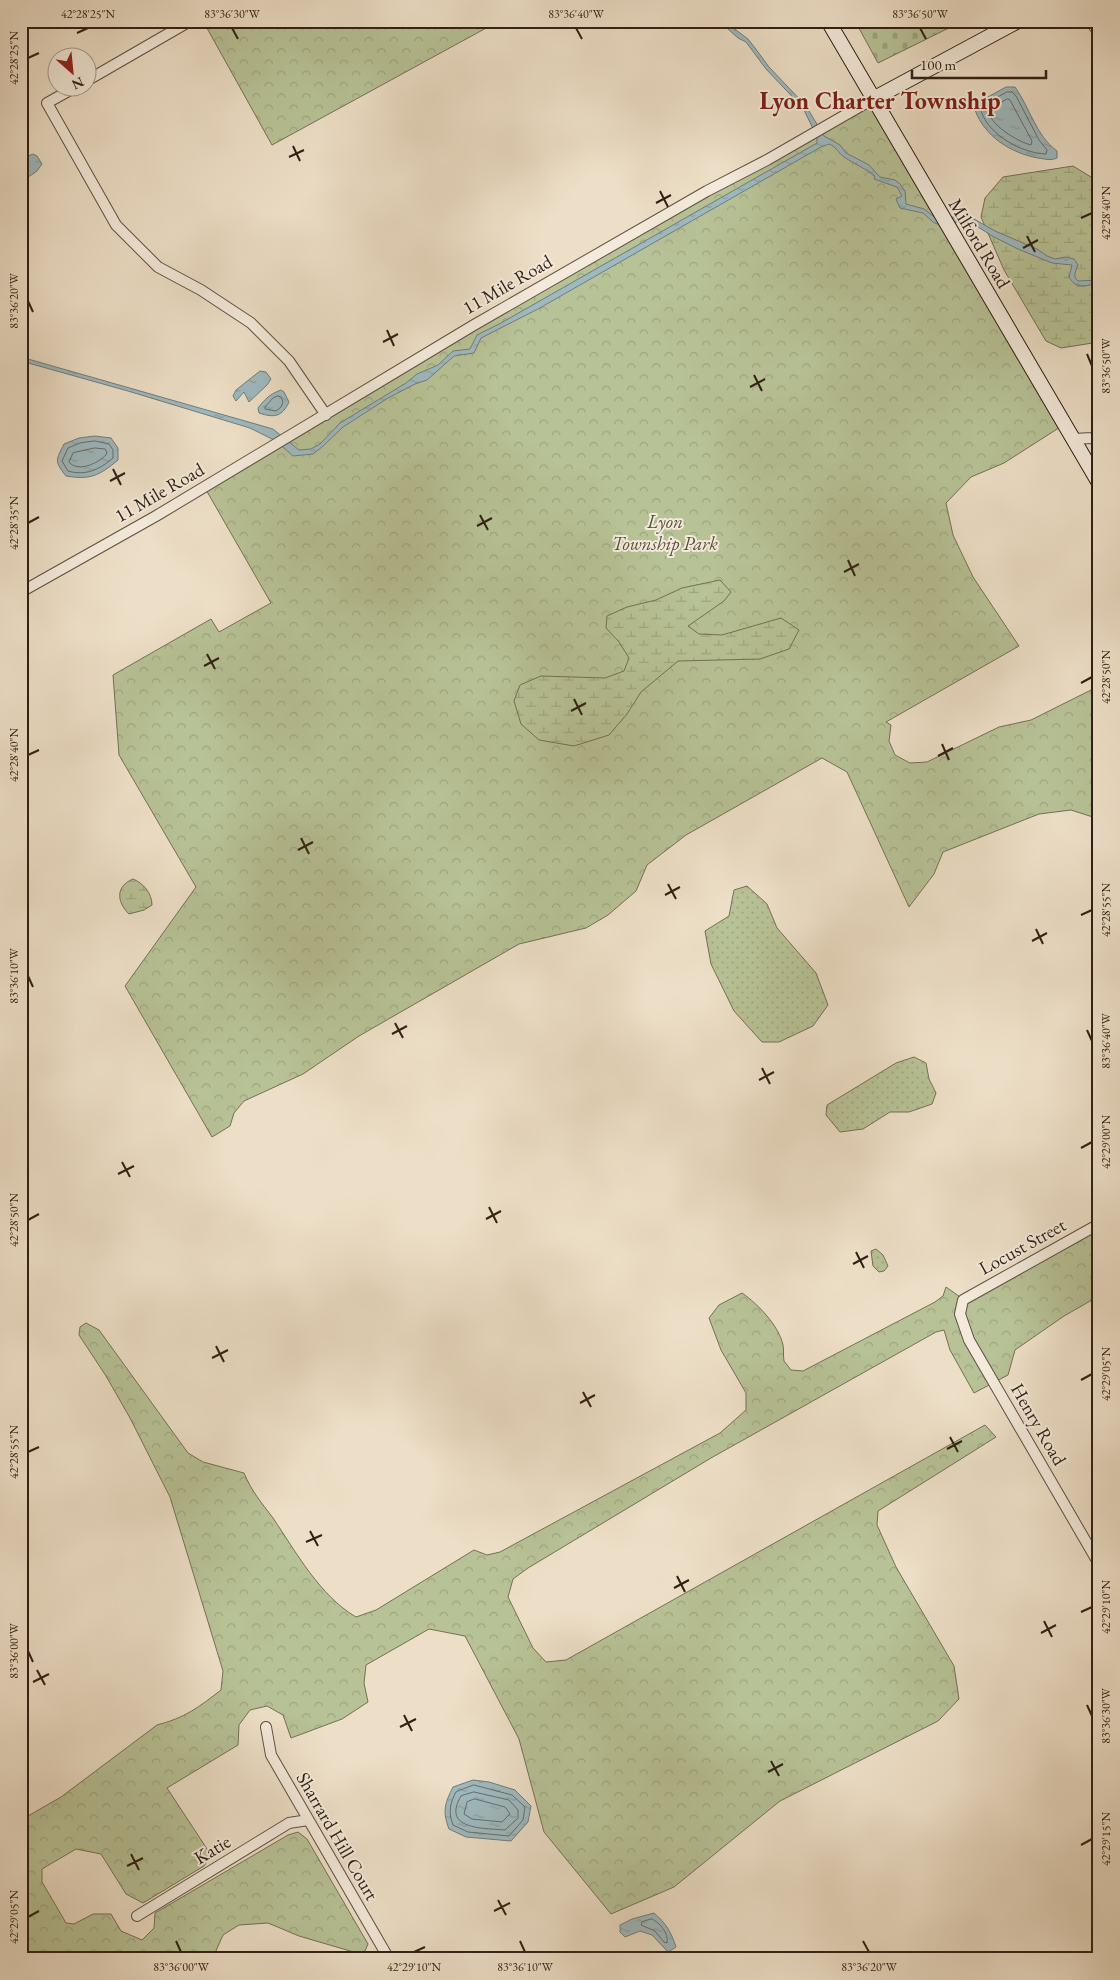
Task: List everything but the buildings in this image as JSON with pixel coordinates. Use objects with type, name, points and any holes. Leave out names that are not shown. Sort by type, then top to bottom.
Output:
[{"type":"street","name":"Milford Road","points":[[828,21],[1073,439],[1094,463],[1099,483]]},
{"type":"street","name":"11 Mile Road","points":[[21,592],[156,516],[474,325],[707,191],[1018,21]]},
{"type":"street","points":[[1090,21],[1099,33]]},
{"type":"street","points":[[98,74],[185,24]]},
{"type":"street","points":[[57,98],[47,104],[116,225],[158,267],[201,290],[251,323],[289,361],[326,415]]},
{"type":"street","points":[[1073,439],[1092,438],[1099,435]]},
{"type":"street","name":"Locust Street","points":[[963,1300],[1099,1224]]},
{"type":"street","name":"Henry Road","points":[[963,1300],[960,1314],[969,1340],[1099,1564]]},
{"type":"street","name":"Sharrard Hill Court","points":[[266,1727],[271,1755],[388,1959]]},
{"type":"street","name":"Katie","points":[[137,1916],[289,1823],[308,1820]]},
{"type":"green space","points":[[203,21],[499,21],[272,145]]},
{"type":"green space","points":[[855,21],[963,21],[878,63]]},
{"type":"green space","name":"Lyon Township Park","points":[[873,99],[1065,424],[1004,463],[971,477],[946,503],[953,535],[973,577],[1019,646],[886,722],[891,725],[889,741],[895,755],[910,763],[927,762],[999,727],[1031,720],[1099,686],[1099,819],[1071,810],[1039,814],[943,852],[934,874],[909,907],[847,772],[822,758],[686,835],[647,865],[636,891],[608,915],[586,928],[519,944],[359,1036],[303,1074],[244,1101],[234,1113],[230,1126],[212,1137],[125,986],[196,887],[119,755],[113,675],[211,619],[219,632],[271,603],[205,488],[552,280]]},
{"type":"green space","points":[[1073,166],[1099,182],[1099,342],[1061,348],[1046,341],[1004,270],[981,217],[985,198],[1003,177]]},
{"type":"green space","points":[[720,580],[731,592],[724,601],[688,626],[699,634],[722,635],[781,618],[799,630],[789,649],[760,659],[678,661],[641,692],[627,714],[609,735],[574,746],[539,740],[521,724],[514,701],[520,685],[541,676],[605,678],[624,671],[629,658],[619,642],[606,628],[607,616],[627,607],[656,600],[682,588]]},
{"type":"green space","points":[[133,879],[146,889],[152,905],[144,910],[129,914],[122,904],[120,894],[123,886]]},
{"type":"green space","points":[[747,886],[767,904],[777,928],[816,973],[828,1005],[813,1026],[779,1042],[762,1042],[734,1011],[711,964],[705,931],[729,916],[734,890]]},
{"type":"green space","points":[[914,1057],[926,1063],[929,1079],[936,1093],[932,1104],[909,1112],[890,1112],[863,1129],[840,1132],[826,1115],[827,1105],[896,1063]]},
{"type":"green space","points":[[1099,1224],[1099,1296],[1064,1316],[1015,1350],[1008,1375],[974,1393],[950,1350],[944,1330],[936,1332],[711,1458],[528,1568],[513,1579],[508,1597],[533,1648],[546,1662],[566,1660],[985,1425],[996,1437],[878,1511],[877,1525],[896,1567],[954,1666],[959,1699],[938,1721],[780,1801],[674,1887],[611,1914],[544,1832],[519,1739],[465,1636],[429,1629],[366,1665],[364,1683],[368,1702],[342,1719],[291,1738],[283,1715],[267,1706],[250,1710],[239,1725],[238,1745],[167,1788],[211,1855],[204,1866],[143,1903],[126,1894],[101,1854],[76,1849],[42,1869],[42,1882],[66,1923],[74,1924],[93,1914],[111,1914],[121,1931],[142,1940],[154,1928],[155,1913],[288,1835],[298,1832],[307,1839],[368,1944],[365,1951],[357,1953],[299,1936],[268,1923],[239,1925],[223,1935],[215,1953],[215,1959],[21,1959],[21,1820],[61,1797],[157,1725],[184,1715],[206,1702],[221,1690],[223,1671],[170,1497],[130,1418],[106,1376],[79,1335],[80,1327],[86,1323],[99,1330],[188,1453],[203,1462],[244,1473],[300,1559],[320,1585],[343,1608],[356,1617],[376,1610],[474,1550],[487,1555],[500,1552],[720,1433],[746,1410],[746,1393],[721,1350],[709,1318],[719,1305],[742,1293],[761,1309],[777,1330],[783,1345],[784,1361],[791,1370],[803,1371],[935,1302],[943,1296],[946,1287],[963,1299]]},
{"type":"green space","points":[[876,1249],[883,1255],[888,1266],[884,1271],[879,1272],[873,1266],[871,1251]]},
{"type":"water","points":[[719,21],[724,21],[748,39],[769,67],[806,106],[824,136],[840,145],[846,153],[869,165],[880,177],[895,180],[900,184],[905,191],[906,204],[924,209],[937,219],[954,217],[974,219],[995,231],[1037,249],[1047,256],[1055,259],[1066,257],[1074,259],[1078,265],[1075,275],[1078,281],[1099,280],[1099,283],[1079,286],[1069,277],[1072,265],[1052,263],[1018,249],[972,223],[954,222],[937,224],[923,213],[900,208],[896,199],[902,196],[897,187],[874,179],[875,176],[844,157],[829,144],[538,309],[481,338],[474,353],[454,356],[427,380],[388,398],[343,427],[313,454],[293,456],[276,441],[250,428],[21,361],[21,357],[273,429],[299,450],[311,449],[320,444],[340,423],[406,383],[417,374],[438,365],[453,351],[470,349],[477,335],[817,143],[817,137],[803,108],[766,69],[746,42],[738,38]]},
{"type":"water","points":[[1006,87],[1015,87],[1038,130],[1057,151],[1057,158],[1046,159],[1028,156],[1009,148],[992,136],[979,120],[975,110],[979,102]]},
{"type":"water","points":[[33,154],[37,156],[42,164],[37,171],[21,182],[21,159]]},
{"type":"water","points":[[260,371],[266,372],[271,379],[267,385],[249,402],[244,392],[236,401],[233,396],[236,390]]},
{"type":"water","points":[[281,390],[289,402],[283,411],[273,416],[259,413],[258,408],[263,402]]},
{"type":"water","points":[[95,436],[111,438],[118,448],[118,460],[94,476],[66,476],[58,464],[59,454],[64,444],[79,438]]},
{"type":"water","points":[[473,1780],[489,1782],[515,1790],[531,1806],[528,1822],[511,1841],[466,1837],[449,1829],[445,1807],[453,1787]]},
{"type":"water","points":[[654,1913],[665,1924],[676,1947],[668,1952],[652,1935],[640,1931],[625,1937],[620,1932],[620,1925],[632,1919]]},
{"type":"district","name":"Lyon Charter Township","points":[[880,101]]}]
